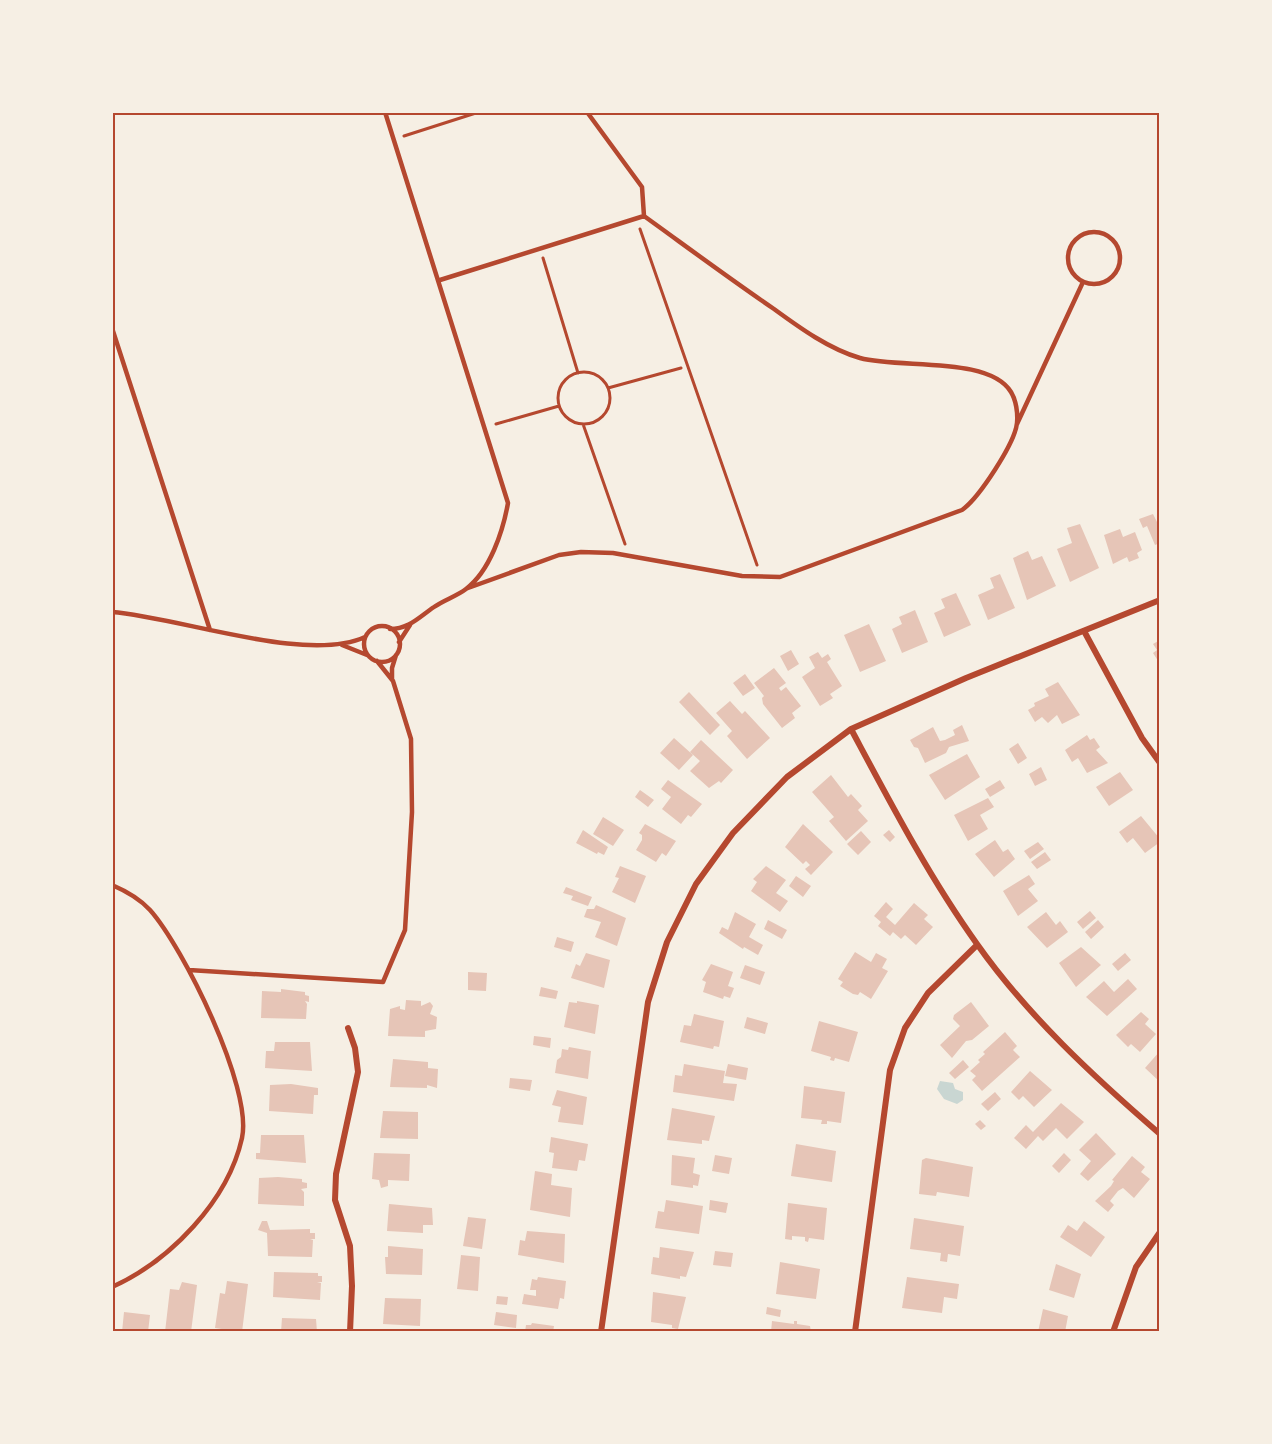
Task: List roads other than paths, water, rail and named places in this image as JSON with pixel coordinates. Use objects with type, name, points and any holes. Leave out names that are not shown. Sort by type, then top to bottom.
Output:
[{"type":"street","points":[[601,1332],[648,1002],[667,942],[696,884],[733,833],[787,777],[851,729],[966,678],[1160,600]]},
{"type":"street","points":[[1084,631],[1142,738],[1160,763]]},
{"type":"street","points":[[851,729],[908,833],[978,945],[1076,1059],[1160,1134]]},
{"type":"street","points":[[855,1332],[890,1070],[905,1028],[928,993],[978,945]]},
{"type":"street","points":[[348,1028],[355,1048],[358,1072],[336,1174],[335,1200],[350,1246],[352,1286],[350,1332]]},
{"type":"street","points":[[1113,1332],[1136,1268],[1160,1232]]},
{"type":"lane","points":[[385,112],[440,280],[508,503],[502,534],[486,564],[468,588]]},
{"type":"lane","points":[[587,112],[642,187],[644,216],[747,291],[832,346],[858,357],[887,364],[964,367],[984,371],[999,379],[1011,392],[1016,403],[1017,425]]},
{"type":"lane","points":[[440,280],[644,216]]},
{"type":"lane","points":[[1086,232],[1103,233],[1116,243],[1120,251],[1119,268],[1107,280],[1091,284],[1083,282],[1076,277],[1067,261],[1071,243],[1086,232]]},
{"type":"lane","points":[[112,612],[139,614],[283,643],[336,644],[355,642],[380,626],[402,629],[433,607],[468,588],[559,555],[581,552],[629,556],[761,578],[780,577],[962,510],[974,501],[986,487],[1017,425],[1083,282]]},
{"type":"lane","points":[[112,328],[210,630]]},
{"type":"lane","points":[[189,970],[383,982],[405,930],[412,812],[411,739],[393,681],[392,668],[399,642],[410,625]]},
{"type":"lane","points":[[390,629],[399,642]]},
{"type":"lane","points":[[365,637],[367,655]]},
{"type":"lane","points":[[336,644],[353,647],[377,661],[393,681]]},
{"type":"lane","points":[[377,661],[389,660],[397,652]]},
{"type":"lane","points":[[112,885],[128,892],[149,909],[174,941],[223,1047],[240,1098],[243,1136],[228,1176],[205,1213],[168,1251],[133,1278],[112,1287]]}]
